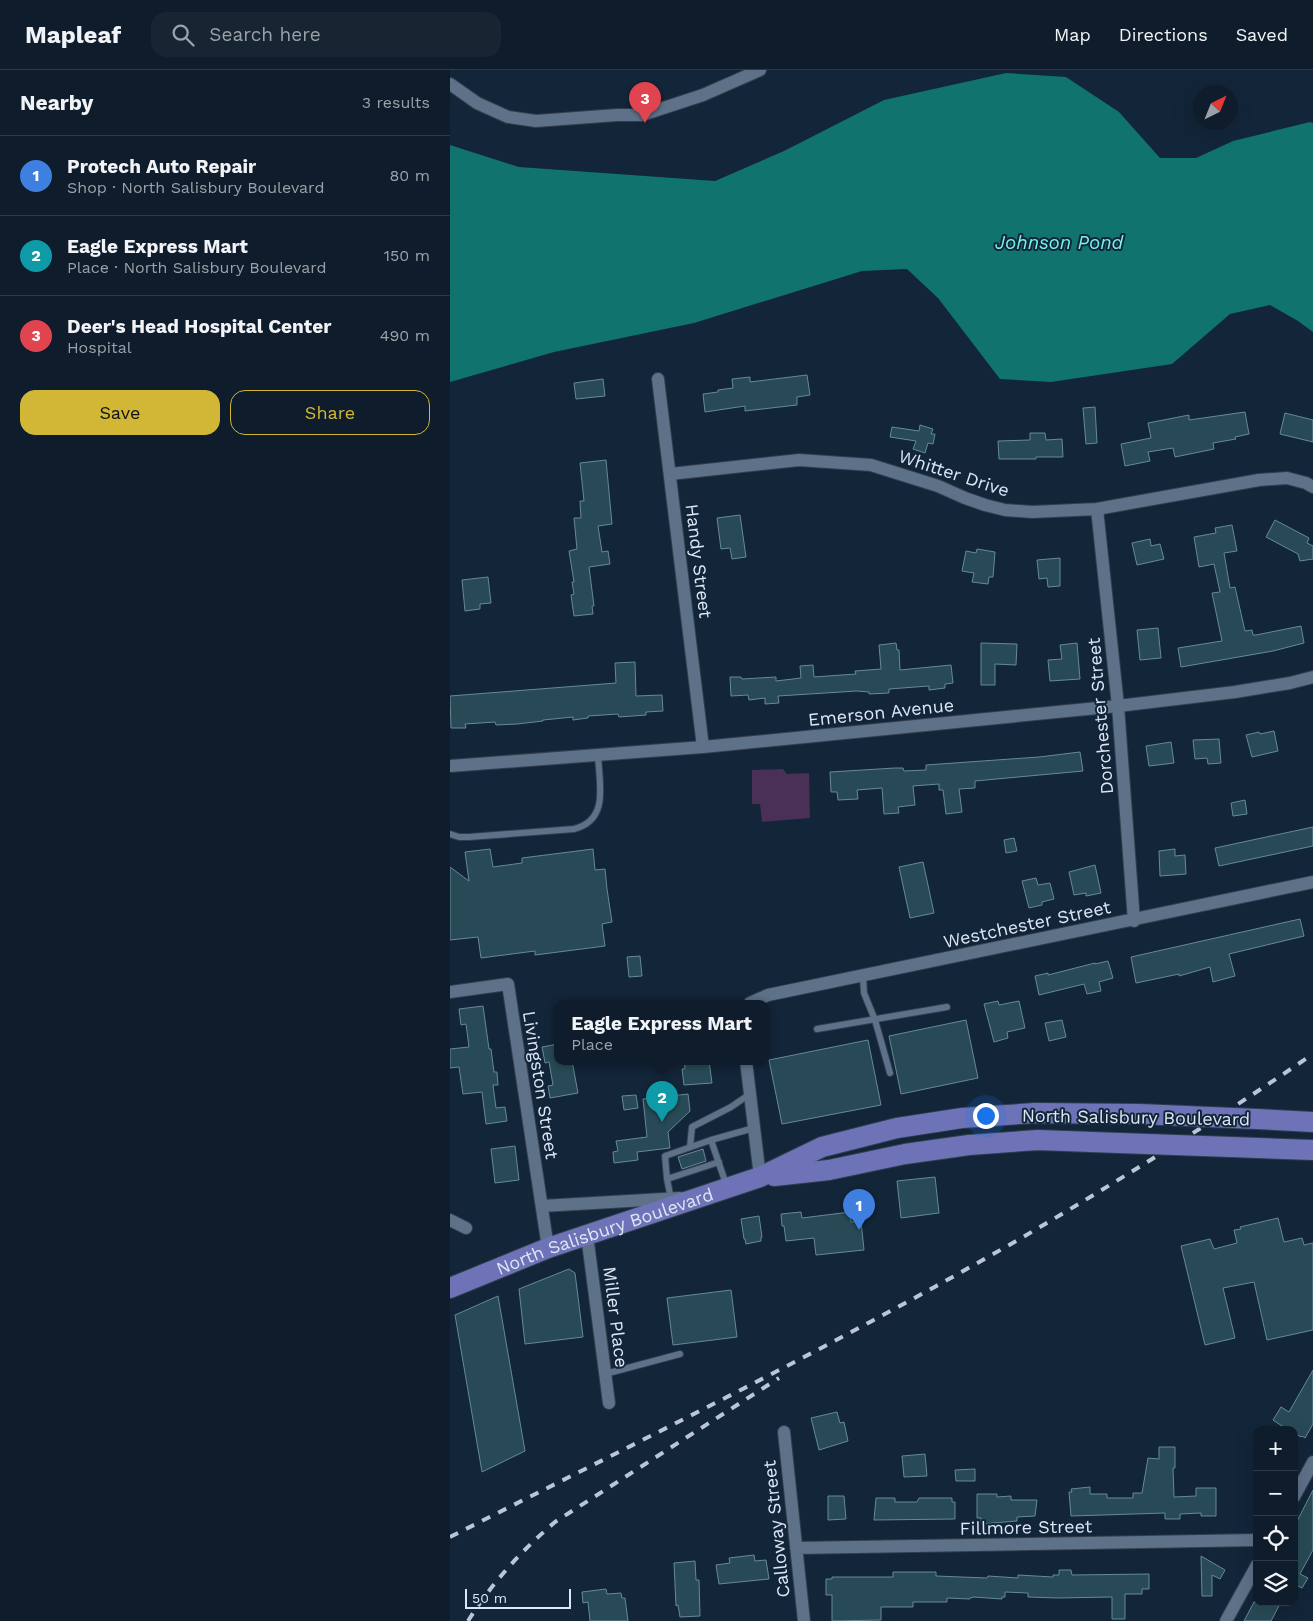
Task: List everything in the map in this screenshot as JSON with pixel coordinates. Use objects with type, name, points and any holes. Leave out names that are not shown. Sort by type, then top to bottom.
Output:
[{"type":"main road","name":"North Salisbury Boulevard","points":[[450,1288],[548,1248],[760,1177],[822,1147],[897,1128],[962,1118],[1035,1113],[1139,1114],[1313,1122]]},
{"type":"main road","name":"North Salisbury Boulevard","points":[[760,1177],[830,1170],[906,1154],[969,1145],[1038,1140],[1313,1150]]},
{"type":"street","points":[[450,84],[477,104],[508,117],[536,121],[617,115],[642,116],[703,96],[760,70]]},
{"type":"street","name":"Handy Street","points":[[658,379],[703,747]]},
{"type":"street","name":"Whitter Drive","points":[[670,474],[799,460],[871,465],[1005,510],[1032,512],[1097,509],[1259,480],[1287,478],[1313,487]]},
{"type":"street","name":"Dorchester Street","points":[[1097,509],[1118,706],[1134,920]]},
{"type":"street","name":"Emerson Avenue","points":[[450,766],[703,747],[1118,706],[1290,684],[1313,677]]},
{"type":"street","name":"Westchester Street","points":[[757,1000],[768,995],[1313,882]]},
{"type":"street","name":"Livingston Street","points":[[450,992],[508,984],[548,1248]]},
{"type":"street","points":[[746,1065],[760,1177]]},
{"type":"street","points":[[542,1206],[702,1197]]},
{"type":"street","points":[[450,1220],[466,1228]]},
{"type":"street","name":"Miller Place","points":[[587,1235],[609,1403]]},
{"type":"street","name":"Calloway Street","points":[[784,1432],[804,1621]]},
{"type":"street","points":[[1298,1490],[1313,1462]]},
{"type":"street","name":"Fillmore Street","points":[[796,1548],[1253,1540]]},
{"type":"street","points":[[1226,1621],[1253,1572]]},
{"type":"lane","points":[[450,834],[459,837],[469,837],[574,829],[584,826],[591,822],[599,808],[598,755]]},
{"type":"lane","points":[[863,976],[864,993],[875,1020],[890,1073]]},
{"type":"lane","points":[[817,1029],[947,1007]]},
{"type":"lane","points":[[690,1147],[692,1127],[731,1107],[750,1094]]},
{"type":"lane","points":[[671,1199],[665,1156],[754,1128]]},
{"type":"lane","points":[[712,1140],[728,1188]]},
{"type":"lane","points":[[667,1179],[719,1162]]},
{"type":"lane","points":[[605,1374],[680,1354]]},
{"type":"shaded area","points":[[783,769],[787,774],[809,773],[810,818],[762,822],[760,804],[752,804],[752,770]]},
{"type":"water","name":"Johnson Pond","points":[[1006,73],[1066,77],[1119,112],[1160,158],[1196,158],[1233,141],[1310,122],[1313,123],[1313,332],[1270,305],[1230,314],[1172,364],[1051,382],[1000,379],[938,298],[907,269],[862,271],[694,323],[554,352],[450,382],[450,145],[519,167],[715,181],[784,151],[884,100]]},
{"type":"building","points":[[807,375],[810,395],[797,397],[797,405],[745,411],[745,406],[705,412],[703,394],[733,388],[732,379],[750,377],[750,382]]},
{"type":"building","points":[[603,379],[605,396],[576,399],[574,383]]},
{"type":"building","points":[[1095,407],[1097,443],[1086,444],[1083,408]]},
{"type":"building","points":[[1245,412],[1249,434],[1235,437],[1236,439],[1213,443],[1214,449],[1175,457],[1173,448],[1148,452],[1150,461],[1125,466],[1121,444],[1151,438],[1148,423],[1189,415],[1189,420]]},
{"type":"building","points":[[1285,413],[1313,420],[1313,442],[1280,434]]},
{"type":"building","points":[[920,425],[933,429],[931,434],[935,434],[933,444],[928,443],[925,453],[913,449],[916,441],[890,437],[892,427],[919,431]]},
{"type":"building","points":[[1030,433],[1045,433],[1046,440],[1062,439],[1063,457],[999,459],[998,441],[1030,440]]},
{"type":"building","points":[[606,460],[612,524],[598,526],[602,552],[608,551],[610,564],[589,567],[594,606],[592,606],[593,614],[574,616],[571,595],[574,594],[572,582],[574,582],[569,551],[577,549],[574,518],[581,518],[580,501],[584,501],[580,463]]},
{"type":"building","points":[[740,515],[746,557],[732,559],[730,548],[721,549],[717,518]]},
{"type":"building","points":[[1275,520],[1309,538],[1307,543],[1313,546],[1313,559],[1300,561],[1298,554],[1266,537]]},
{"type":"building","points":[[1232,525],[1237,551],[1224,553],[1230,588],[1235,587],[1245,631],[1252,630],[1253,635],[1256,635],[1301,626],[1304,643],[1273,651],[1181,667],[1178,648],[1222,641],[1212,593],[1220,592],[1214,564],[1199,567],[1194,537],[1216,533],[1215,528]]},
{"type":"building","points":[[1150,539],[1151,546],[1160,544],[1164,559],[1137,565],[1132,543]]},
{"type":"building","points":[[977,549],[995,552],[993,577],[989,577],[988,584],[972,582],[974,573],[962,571],[966,551],[976,553]]},
{"type":"building","points":[[1060,558],[1060,586],[1048,587],[1047,578],[1039,579],[1037,560]]},
{"type":"building","points":[[488,577],[491,603],[480,604],[480,609],[465,611],[462,580]]},
{"type":"building","points":[[1158,628],[1161,658],[1140,660],[1137,630]]},
{"type":"building","points":[[896,643],[897,650],[899,650],[900,670],[951,665],[953,683],[945,684],[945,688],[929,690],[929,686],[889,689],[889,693],[869,694],[869,692],[857,691],[778,696],[779,703],[765,704],[765,698],[749,700],[748,695],[731,696],[730,677],[741,677],[742,679],[776,677],[776,681],[801,678],[800,666],[813,665],[814,677],[856,674],[855,671],[881,669],[879,645]]},
{"type":"building","points":[[981,643],[1017,644],[1016,665],[995,664],[995,685],[981,685]]},
{"type":"building","points":[[1077,643],[1080,679],[1050,681],[1048,660],[1062,659],[1060,645]]},
{"type":"building","points":[[635,662],[636,696],[662,695],[663,711],[646,712],[646,715],[619,717],[618,714],[588,716],[588,718],[573,720],[573,717],[517,724],[496,725],[495,722],[465,724],[466,728],[451,728],[450,696],[616,683],[615,663]]},
{"type":"building","points":[[1274,731],[1278,751],[1252,757],[1246,735]]},
{"type":"building","points":[[1219,739],[1221,763],[1208,764],[1207,758],[1195,759],[1193,740]]},
{"type":"building","points":[[1171,742],[1174,763],[1149,766],[1146,746]]},
{"type":"building","points":[[1080,752],[1083,771],[975,781],[975,788],[959,789],[962,812],[946,814],[943,790],[939,790],[939,784],[913,786],[915,805],[898,807],[899,813],[884,814],[882,788],[857,790],[858,799],[838,800],[837,792],[831,792],[830,772],[895,768],[903,768],[904,771],[926,770],[926,765],[1039,757]]},
{"type":"building","points":[[1245,800],[1247,814],[1233,816],[1231,803]]},
{"type":"building","points":[[1313,827],[1313,846],[1219,866],[1215,848]]},
{"type":"building","points":[[1014,838],[1017,851],[1006,853],[1004,840]]},
{"type":"building","points":[[490,849],[493,867],[522,863],[522,858],[593,849],[595,870],[605,869],[612,922],[602,924],[605,946],[535,955],[535,951],[481,958],[478,937],[450,940],[450,867],[469,881],[465,852]]},
{"type":"building","points":[[1175,849],[1175,856],[1185,855],[1186,874],[1160,876],[1159,851]]},
{"type":"building","points":[[923,862],[934,913],[910,918],[899,867]]},
{"type":"building","points":[[1095,865],[1101,893],[1086,896],[1086,893],[1074,895],[1069,872]]},
{"type":"building","points":[[1036,878],[1038,885],[1050,883],[1054,899],[1042,902],[1042,905],[1029,908],[1022,881]]},
{"type":"building","points":[[1300,919],[1304,936],[1229,954],[1235,976],[1213,982],[1210,967],[1179,976],[1179,974],[1136,983],[1131,957]]},
{"type":"building","points":[[640,956],[642,976],[629,977],[627,957]]},
{"type":"building","points":[[1108,961],[1113,978],[1099,982],[1101,991],[1087,994],[1084,984],[1039,995],[1035,976],[1048,973],[1048,975]]},
{"type":"building","points":[[998,1001],[999,1005],[1019,1001],[1025,1028],[1007,1032],[1008,1038],[994,1042],[984,1004]]},
{"type":"building","points":[[483,1006],[489,1049],[491,1049],[494,1072],[497,1072],[498,1085],[493,1085],[496,1108],[505,1107],[507,1121],[486,1124],[482,1092],[463,1094],[459,1067],[450,1068],[450,1049],[469,1047],[466,1024],[461,1025],[459,1009]]},
{"type":"building","points":[[966,1020],[978,1078],[901,1094],[889,1036]]},
{"type":"building","points":[[1062,1020],[1066,1037],[1049,1041],[1045,1023]]},
{"type":"building","points":[[868,1040],[881,1105],[782,1124],[769,1060]]},
{"type":"building","points":[[554,1045],[554,1065],[573,1065],[578,1093],[550,1098],[548,1086],[553,1085],[549,1062],[545,1063],[542,1047]]},
{"type":"building","points":[[684,1065],[710,1065],[712,1083],[684,1085],[682,1069],[685,1069]]},
{"type":"building","points":[[688,1094],[690,1111],[668,1132],[670,1148],[637,1152],[638,1160],[614,1163],[613,1152],[618,1151],[616,1141],[647,1137],[643,1099]]},
{"type":"building","points":[[636,1095],[638,1108],[624,1110],[622,1096]]},
{"type":"building","points":[[515,1146],[519,1180],[495,1183],[491,1149]]},
{"type":"building","points":[[703,1149],[706,1161],[682,1169],[678,1157]]},
{"type":"building","points":[[935,1177],[939,1213],[901,1218],[897,1181]]},
{"type":"building","points":[[801,1212],[802,1218],[850,1212],[851,1222],[861,1221],[864,1250],[816,1255],[814,1238],[786,1241],[781,1214]]},
{"type":"building","points":[[759,1216],[761,1241],[746,1244],[741,1219]]},
{"type":"building","points":[[1278,1218],[1284,1242],[1302,1238],[1304,1245],[1313,1243],[1313,1330],[1267,1340],[1254,1282],[1223,1288],[1235,1338],[1205,1345],[1181,1246],[1210,1239],[1214,1249],[1237,1243],[1234,1230]]},
{"type":"building","points":[[569,1269],[575,1273],[583,1337],[525,1344],[519,1289]]},
{"type":"building","points":[[731,1290],[737,1337],[673,1345],[667,1298]]},
{"type":"building","points":[[498,1296],[525,1451],[482,1472],[455,1315]]},
{"type":"building","points":[[1313,1370],[1313,1424],[1305,1438],[1298,1435],[1298,1426],[1282,1426],[1273,1420],[1281,1407],[1289,1412]]},
{"type":"building","points":[[837,1412],[840,1423],[844,1422],[848,1441],[819,1450],[811,1418]]},
{"type":"building","points":[[1159,1447],[1175,1447],[1175,1468],[1173,1468],[1174,1497],[1196,1496],[1196,1488],[1216,1488],[1216,1516],[1201,1516],[1201,1513],[1180,1514],[1180,1519],[1165,1519],[1165,1513],[1071,1516],[1069,1492],[1072,1492],[1071,1489],[1090,1487],[1090,1494],[1107,1494],[1107,1498],[1133,1498],[1133,1493],[1142,1493],[1148,1458],[1159,1459]]},
{"type":"building","points":[[925,1454],[927,1476],[904,1477],[902,1456]]},
{"type":"building","points":[[975,1469],[975,1481],[956,1481],[955,1470]]},
{"type":"building","points":[[1313,1490],[1313,1550],[1300,1574],[1308,1578],[1302,1588],[1298,1586],[1298,1519]]},
{"type":"building","points":[[977,1494],[997,1494],[997,1497],[1011,1496],[1011,1500],[1037,1500],[1035,1516],[1017,1517],[1017,1521],[981,1524],[981,1518],[977,1518]]},
{"type":"building","points":[[828,1496],[844,1496],[846,1519],[828,1520]]},
{"type":"building","points":[[876,1498],[895,1498],[895,1502],[917,1502],[919,1498],[952,1498],[952,1502],[955,1502],[955,1519],[874,1520]]},
{"type":"building","points":[[754,1555],[755,1561],[766,1560],[769,1579],[719,1584],[716,1565],[730,1563],[729,1558]]},
{"type":"building","points":[[1201,1556],[1225,1570],[1220,1579],[1212,1575],[1212,1596],[1202,1596]]},
{"type":"building","points":[[695,1561],[696,1580],[699,1580],[700,1616],[680,1617],[678,1605],[676,1606],[674,1563]]},
{"type":"building","points":[[1059,1570],[1071,1570],[1072,1575],[1149,1574],[1149,1589],[1142,1589],[1142,1594],[1125,1594],[1125,1619],[1112,1619],[1112,1597],[1028,1597],[1028,1593],[1005,1592],[1005,1597],[1002,1597],[1002,1599],[947,1598],[947,1602],[913,1602],[913,1607],[881,1607],[881,1620],[832,1621],[832,1595],[826,1595],[826,1579],[832,1579],[832,1577],[893,1577],[893,1572],[936,1572],[936,1576],[1018,1578],[1018,1575],[1053,1577],[1053,1575],[1059,1575]]},
{"type":"building","points":[[606,1589],[607,1594],[621,1593],[622,1598],[625,1598],[628,1621],[590,1621],[588,1602],[583,1603],[582,1592]]},
{"type":"building","points":[[1253,1604],[1253,1606],[1279,1606],[1271,1621],[1244,1621]]},
{"type":"railway","points":[[450,1537],[810,1354],[953,1277],[1133,1170],[1313,1054]]},
{"type":"railway","points":[[468,1621],[508,1568],[530,1544],[555,1522],[779,1378]]},
{"type":"place","name":"Deer's Head Hospital Center","points":[[645,123]]},
{"type":"place","name":"Eagle Express Mart","points":[[662,1122]]},
{"type":"place","name":"Protech Auto Repair","points":[[859,1230]]}]
